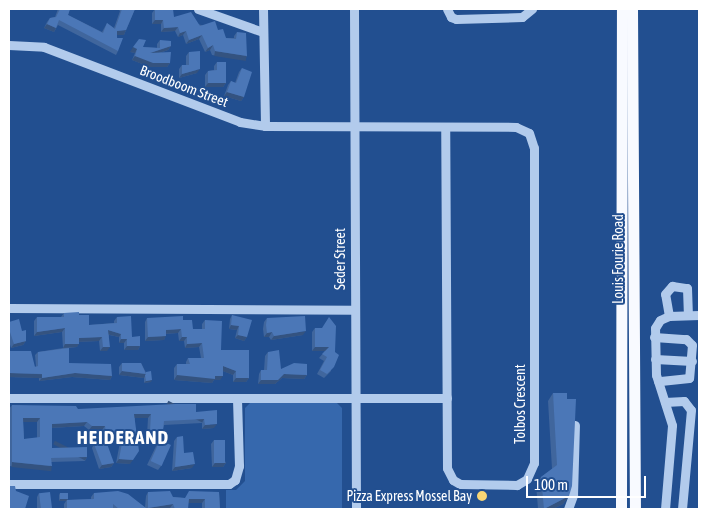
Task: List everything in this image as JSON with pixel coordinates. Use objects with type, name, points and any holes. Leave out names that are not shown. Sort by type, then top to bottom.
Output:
[{"type":"main road","name":"Louis Fourie Road","points":[[621,509],[622,9]]},
{"type":"main road","name":"Louis Fourie Road","points":[[632,9],[635,509]]},
{"type":"street","points":[[198,9],[264,32]]},
{"type":"street","points":[[263,9],[265,126]]},
{"type":"street","name":"Seder Street","points":[[354,9],[354,398],[356,509]]},
{"type":"street","points":[[447,9],[451,17],[456,19],[522,17],[532,9]]},
{"type":"street","name":"Broodboom Street","points":[[9,45],[44,47],[240,122],[265,126],[354,126]]},
{"type":"street","name":"Tolbos Crescent","points":[[354,126],[516,127],[532,136],[534,464],[527,479],[517,485],[474,486],[453,480],[447,468],[445,128]]},
{"type":"street","points":[[670,316],[665,294],[672,286],[687,288],[688,315]]},
{"type":"street","points":[[9,308],[354,310]]},
{"type":"street","points":[[666,509],[672,429],[658,381],[654,337],[657,323],[670,316],[699,315]]},
{"type":"street","points":[[654,337],[688,341],[692,345],[689,378],[658,381]]},
{"type":"street","points":[[655,359],[692,361]]},
{"type":"street","points":[[9,398],[447,398]]},
{"type":"street","points":[[9,484],[228,484],[235,480],[239,466],[237,399]]},
{"type":"street","points":[[665,402],[688,403],[689,429],[682,509]]},
{"type":"street","points":[[568,509],[573,496],[575,412]]},
{"type":"street","points":[[672,429],[689,429]]},
{"type":"shaded area","points":[[251,402],[336,402],[342,408],[342,509],[226,509],[226,490],[236,490],[245,481],[245,408]]},
{"type":"building","points":[[60,9],[70,9],[68,15],[103,33],[107,23],[115,29],[122,9],[135,9],[126,30],[117,31],[117,38],[123,38],[118,51],[59,20],[56,28],[47,24],[50,18],[56,17]]},
{"type":"building","points":[[155,9],[173,9],[174,17],[191,12],[200,26],[215,21],[218,30],[223,29],[226,38],[236,39],[237,32],[246,33],[247,56],[215,51],[213,45],[208,48],[202,35],[189,40],[186,31],[180,33],[178,27],[164,28],[163,20],[155,20]]},
{"type":"building","points":[[139,39],[146,40],[143,47],[160,48],[160,40],[171,41],[171,46],[150,53],[171,52],[170,63],[153,63],[135,56],[137,49],[133,47]]},
{"type":"building","points":[[200,51],[200,69],[182,74],[182,65],[189,65],[189,52]]},
{"type":"building","points":[[217,62],[226,62],[226,83],[208,83],[208,71],[217,70]]},
{"type":"building","points":[[242,68],[252,72],[244,97],[227,92],[231,81],[236,83]]},
{"type":"building","points":[[79,312],[79,315],[89,315],[89,325],[117,323],[117,317],[131,316],[132,337],[140,336],[140,346],[127,346],[127,339],[121,339],[121,334],[108,330],[110,347],[103,347],[102,337],[79,338],[79,344],[65,344],[65,328],[37,332],[37,317],[64,317],[64,313]]},
{"type":"building","points":[[232,315],[252,320],[247,337],[238,335],[239,326],[231,325]]},
{"type":"building","points":[[183,316],[183,320],[192,320],[193,329],[205,329],[205,320],[222,321],[221,350],[249,350],[249,378],[236,378],[236,371],[223,366],[223,376],[215,376],[215,379],[177,375],[177,364],[190,364],[188,358],[204,358],[202,343],[187,344],[187,337],[182,337],[181,329],[166,330],[166,336],[148,337],[147,318]]},
{"type":"building","points":[[305,316],[306,331],[274,336],[272,332],[267,333],[267,318]]},
{"type":"building","points":[[329,317],[336,326],[335,352],[339,355],[334,367],[327,374],[320,370],[327,357],[322,354],[329,347],[315,347],[315,328],[322,328]]},
{"type":"building","points":[[19,319],[22,331],[26,330],[26,341],[14,344],[9,329],[9,322]]},
{"type":"building","points":[[69,348],[69,363],[111,364],[112,376],[75,373],[42,378],[42,374],[9,373],[9,351],[31,351],[35,367],[38,366],[38,352]]},
{"type":"building","points":[[279,350],[281,369],[294,363],[307,364],[307,375],[284,374],[278,380],[261,380],[261,370],[267,370],[268,352]]},
{"type":"building","points":[[122,363],[141,363],[146,374],[122,371]]},
{"type":"building","points":[[151,371],[152,380],[146,381],[146,372]]},
{"type":"building","points":[[553,393],[567,393],[567,399],[576,399],[572,486],[569,496],[544,509],[541,477],[557,465]]},
{"type":"building","points":[[196,404],[196,412],[217,410],[217,424],[205,425],[204,419],[164,421],[163,431],[150,431],[151,414],[134,414],[139,451],[133,460],[119,459],[124,433],[106,433],[105,426],[92,426],[87,422],[52,424],[52,448],[87,447],[87,457],[51,458],[52,466],[12,462],[12,405],[76,406],[78,409]],"holes":[[[23,418],[40,418],[40,437],[24,439]]]},
{"type":"building","points":[[183,436],[184,453],[193,452],[195,464],[175,467],[177,437]]},
{"type":"building","points":[[160,440],[171,445],[162,466],[151,461]]},
{"type":"building","points":[[214,440],[225,440],[225,463],[214,463]]},
{"type":"building","points":[[106,441],[114,463],[102,465],[94,444]]},
{"type":"building","points":[[9,486],[15,486],[16,491],[29,496],[25,509],[9,509]]},
{"type":"building","points":[[118,491],[128,494],[146,509],[119,509],[113,504],[113,509],[67,509],[67,500],[94,499],[94,493]]},
{"type":"building","points":[[170,491],[173,497],[185,498],[189,491],[219,492],[220,509],[205,509],[205,499],[189,499],[188,509],[175,509],[173,504],[148,508],[148,492]]},
{"type":"building","points":[[50,492],[52,509],[41,509],[39,493]]},
{"type":"building","points":[[60,493],[68,493],[68,499],[60,499]]},
{"type":"place","name":"Pizza Express Mossel Bay","points":[[482,496]]},
{"type":"district","name":"HEIDERAND","points":[[123,438]]}]
